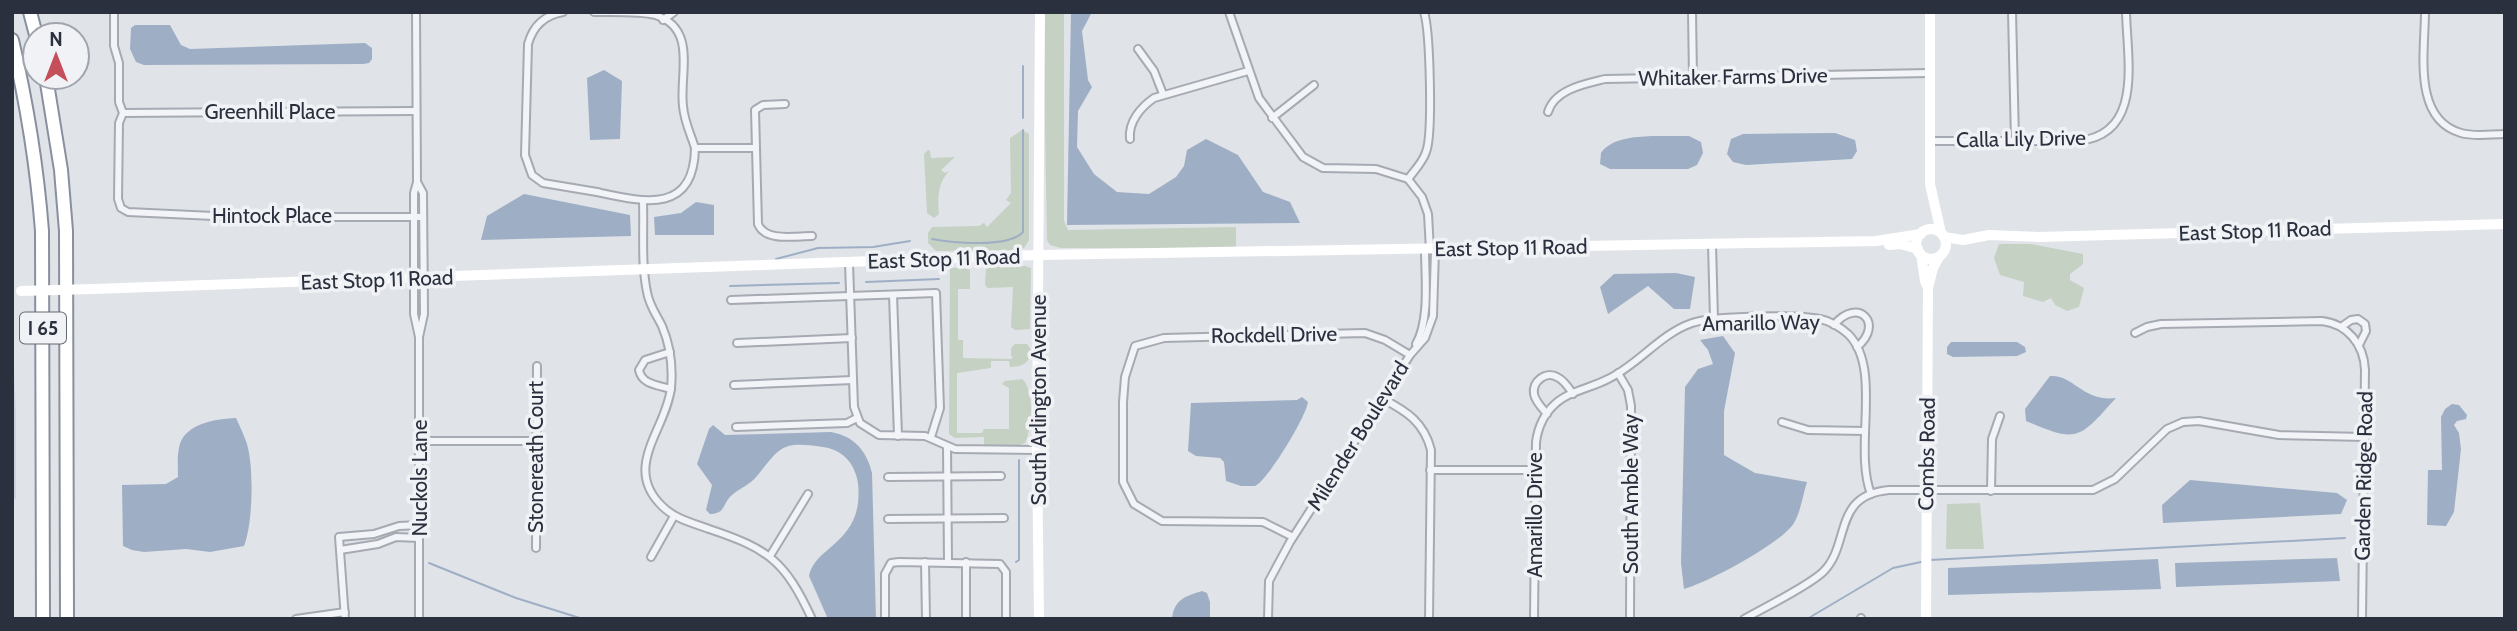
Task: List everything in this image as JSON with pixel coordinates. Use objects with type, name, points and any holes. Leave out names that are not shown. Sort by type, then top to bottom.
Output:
[{"type":"highway","name":"I 65","points":[[12,40],[32,134],[42,231],[44,619]]},
{"type":"highway","name":"I 65","points":[[48,91],[61,170],[66,231],[67,619]]},
{"type":"main road","name":"South Arlington Avenue","points":[[1039,619],[1037,450],[1040,12]]},
{"type":"main road","points":[[1930,12],[1930,184],[1946,244],[1941,254],[1931,258],[1920,252],[1917,241],[1929,215],[1927,192],[1930,184]]},
{"type":"main road","name":"East Stop 11 Road","points":[[1943,235],[1963,240],[1989,235],[2006,237],[2505,225]]},
{"type":"main road","points":[[1922,233],[1934,230],[1943,235]]},
{"type":"main road","name":"East Stop 11 Road","points":[[17,291],[1039,256],[1876,241],[1922,233]]},
{"type":"main road","name":"East Stop 11 Road","points":[[1941,254],[1970,244],[1997,241],[2006,237]]},
{"type":"main road","name":"East Stop 11 Road","points":[[1876,241],[1883,245],[1899,244],[1920,252]]},
{"type":"main road","name":"Combs Road","points":[[1920,252],[1928,288]]},
{"type":"main road","name":"Combs Road","points":[[1926,619],[1928,288],[1933,268],[1941,254]]},
{"type":"street","points":[[114,12],[114,46],[119,63],[119,102],[123,113]]},
{"type":"street","points":[[416,12],[417,182],[414,217],[418,279]]},
{"type":"street","points":[[563,12],[553,14],[532,30],[528,44],[525,155],[532,175],[543,184],[643,202],[670,197],[688,182],[693,170],[695,148],[682,103],[685,53],[681,41],[673,26],[655,15],[594,12]]},
{"type":"street","points":[[663,20],[674,12]]},
{"type":"street","points":[[1229,12],[1259,98],[1303,157],[1317,166],[1333,170],[1376,169],[1408,179],[1427,152],[1430,130],[1428,29],[1424,12]]},
{"type":"street","points":[[1692,12],[1693,78]]},
{"type":"street","points":[[2012,12],[2015,140]]},
{"type":"street","name":"Calla Lily Drive","points":[[1930,141],[2085,140],[2101,135],[2110,129],[2123,113],[2128,96],[2126,12]]},
{"type":"street","points":[[2425,12],[2425,90],[2433,112],[2444,124],[2462,133],[2505,134]]},
{"type":"street","points":[[1138,50],[1154,71],[1163,94]]},
{"type":"street","points":[[1130,139],[1132,123],[1149,102],[1163,94],[1248,71]]},
{"type":"street","name":"Whitaker Farms Drive","points":[[1548,112],[1554,100],[1563,93],[1605,79],[1930,73]]},
{"type":"street","points":[[1272,118],[1314,85]]},
{"type":"street","points":[[785,104],[763,105],[755,110],[759,228],[773,236],[811,236]]},
{"type":"street","name":"Greenhill Place","points":[[123,113],[416,111]]},
{"type":"street","name":"Hintock Place","points":[[123,113],[119,123],[118,199],[121,208],[128,212],[235,217],[423,217]]},
{"type":"street","points":[[695,148],[755,148]]},
{"type":"street","name":"Milender Boulevard","points":[[1268,619],[1269,581],[1293,537],[1419,339],[1423,324],[1430,250],[1428,214],[1422,197],[1408,179]]},
{"type":"street","points":[[417,182],[423,193],[418,279]]},
{"type":"street","points":[[643,202],[647,295],[663,329],[670,352],[671,389],[665,411],[648,448],[645,468],[653,495],[674,516],[750,543],[770,556],[793,582],[812,619]]},
{"type":"street","points":[[1712,244],[1714,319]]},
{"type":"street","points":[[849,264],[854,407],[857,418],[871,432],[879,435],[931,437],[958,450],[1037,450]]},
{"type":"street","name":"Nuckols Lane","points":[[418,279],[414,314],[419,337],[419,619]]},
{"type":"street","points":[[732,300],[936,293],[940,408],[931,437]]},
{"type":"street","points":[[893,295],[898,436]]},
{"type":"street","name":"Amarillo Way","points":[[1573,394],[1618,373],[1682,328],[1701,320],[1813,318],[1845,332],[1857,347],[1869,334],[1867,319],[1859,313],[1850,312],[1834,325]]},
{"type":"street","points":[[2135,333],[2161,324],[2322,320],[2341,327],[2358,319],[2365,324],[2366,331],[2359,345]]},
{"type":"street","name":"Garden Ridge Road","points":[[2341,327],[2359,345],[2365,370],[2362,619]]},
{"type":"street","name":"Rockdell Drive","points":[[1293,537],[1263,522],[1162,521],[1134,504],[1123,482],[1124,386],[1128,361],[1135,346],[1164,338],[1365,333],[1385,340],[1410,355]]},
{"type":"street","points":[[737,343],[852,338]]},
{"type":"street","points":[[1857,347],[1865,371],[1864,472],[1871,494]]},
{"type":"street","points":[[670,352],[645,360],[639,370],[647,383],[671,389]]},
{"type":"street","name":"Stonereath Court","points":[[536,548],[537,366]]},
{"type":"street","name":"South Amble Way","points":[[1618,373],[1631,402],[1630,619]]},
{"type":"street","points":[[1547,375],[1556,376],[1573,394],[1561,400],[1547,414],[1534,394],[1535,385],[1547,375]]},
{"type":"street","points":[[734,385],[853,380]]},
{"type":"street","points":[[1382,399],[1408,412],[1419,423],[1431,450],[1429,619]]},
{"type":"street","name":"Amarillo Drive","points":[[1534,619],[1536,437],[1547,414]]},
{"type":"street","points":[[1991,491],[1992,439],[2000,416]]},
{"type":"street","points":[[736,427],[847,423],[857,418]]},
{"type":"street","points":[[1744,619],[1822,573],[1832,558],[1852,510],[1871,494],[1889,490],[2097,489],[2115,479],[2167,429],[2190,421],[2279,435],[2365,437]]},
{"type":"street","points":[[1782,422],[1808,430],[1865,431]]},
{"type":"street","points":[[419,441],[537,441]]},
{"type":"street","points":[[947,447],[948,562]]},
{"type":"street","points":[[1430,470],[1535,470]]},
{"type":"street","points":[[888,477],[1001,477]]},
{"type":"street","points":[[770,556],[808,494]]},
{"type":"street","points":[[651,557],[674,516]]},
{"type":"street","points":[[888,519],[1004,518]]},
{"type":"street","points":[[296,619],[345,615],[339,537],[374,534],[400,526],[419,526]]},
{"type":"street","points":[[340,550],[379,544],[396,537],[419,538]]},
{"type":"street","points":[[925,562],[926,619]]},
{"type":"street","points":[[885,619],[885,574],[891,563],[925,562],[996,562],[1003,566],[1006,572],[1006,619]]},
{"type":"street","points":[[966,562],[966,619]]},
{"type":"shaded area","points":[[12,329],[16,498],[12,503]]},
{"type":"green space","points":[[1043,12],[1064,12],[1064,221],[1068,230],[1236,227],[1236,248],[1061,248],[1050,245],[1047,240]]},
{"type":"green space","points":[[1022,130],[1029,134],[1029,240],[1024,248],[936,251],[928,243],[928,233],[932,227],[979,226],[984,223],[987,227],[1011,203],[1006,200],[1011,193],[1010,138]]},
{"type":"green space","points":[[928,150],[931,158],[955,157],[941,170],[945,173],[949,171],[940,186],[939,214],[934,218],[927,213],[924,154]]},
{"type":"green space","points":[[1999,244],[2031,244],[2083,254],[2083,264],[2070,274],[2070,280],[2084,288],[2079,307],[2067,311],[2055,305],[2051,298],[2043,302],[2023,296],[2024,282],[2000,275],[1994,258]]},
{"type":"green space","points":[[997,266],[1031,268],[1030,329],[1015,330],[1011,327],[1013,287],[988,288],[985,285],[986,269]]},
{"type":"green space","points":[[964,267],[970,270],[970,289],[958,289],[958,340],[963,340],[963,358],[1011,359],[1011,348],[1015,344],[1027,344],[1032,351],[1025,364],[1010,367],[1009,361],[991,361],[991,368],[957,373],[957,433],[1009,429],[1009,388],[1002,384],[1005,381],[1022,379],[1031,400],[1031,419],[1025,443],[1019,445],[984,446],[984,437],[955,438],[949,434],[950,268]]},
{"type":"green space","points":[[1980,503],[1984,549],[1946,549],[1947,504]]},
{"type":"water","points":[[1071,12],[1092,12],[1082,31],[1088,80],[1092,87],[1078,111],[1077,147],[1094,174],[1117,192],[1149,194],[1176,177],[1184,166],[1187,150],[1206,139],[1238,155],[1263,192],[1290,202],[1300,223],[1067,225]]},
{"type":"water","points":[[135,25],[170,25],[181,45],[190,49],[365,43],[372,48],[372,59],[363,64],[144,65],[136,62],[130,49],[131,28]]},
{"type":"water","points":[[604,70],[622,81],[620,139],[590,140],[587,78]]},
{"type":"water","points":[[1835,133],[1855,140],[1857,151],[1852,159],[1746,165],[1733,162],[1727,154],[1731,139],[1743,134]]},
{"type":"water","points":[[1689,136],[1701,142],[1703,153],[1697,165],[1688,169],[1610,169],[1600,164],[1601,153],[1611,144],[1624,139]]},
{"type":"water","points":[[524,194],[630,215],[631,236],[481,240],[487,216]]},
{"type":"water","points":[[696,202],[714,205],[714,235],[655,235],[654,217],[681,213]]},
{"type":"water","points":[[1676,273],[1695,277],[1690,309],[1674,309],[1648,286],[1608,314],[1600,287],[1614,274]]},
{"type":"water","points":[[1723,336],[1735,353],[1724,411],[1724,455],[1755,473],[1807,482],[1794,523],[1787,531],[1743,561],[1684,589],[1681,563],[1685,387],[1698,369],[1713,364],[1708,350],[1700,340]]},
{"type":"water","points":[[1951,342],[2017,342],[2025,347],[2026,352],[2017,356],[1953,357],[1947,354],[1947,347]]},
{"type":"water","points":[[2050,376],[2065,379],[2095,396],[2116,398],[2085,430],[2076,434],[2057,433],[2026,421],[2025,409]]},
{"type":"water","points":[[1302,397],[1308,402],[1301,421],[1277,461],[1255,486],[1241,486],[1226,481],[1224,462],[1220,458],[1196,456],[1188,451],[1191,403],[1297,400]]},
{"type":"water","points":[[2452,404],[2459,405],[2467,415],[2466,419],[2457,421],[2454,425],[2459,433],[2461,449],[2454,512],[2446,526],[2427,525],[2428,470],[2442,470],[2441,417],[2445,409]]},
{"type":"water","points":[[236,418],[247,444],[251,467],[251,510],[244,546],[210,552],[186,549],[144,552],[123,546],[122,485],[166,484],[178,477],[179,448],[187,433],[202,424]]},
{"type":"water","points":[[713,425],[725,435],[831,432],[853,441],[863,451],[872,473],[876,619],[828,619],[809,576],[818,559],[842,537],[855,517],[858,487],[850,462],[843,455],[828,448],[799,445],[784,448],[754,479],[729,498],[722,510],[710,514],[706,510],[712,485],[697,464],[709,429]]},
{"type":"water","points":[[2190,480],[2337,493],[2347,500],[2341,514],[2163,523],[2162,505]]},
{"type":"water","points":[[2337,558],[2340,581],[2176,587],[2175,563]]},
{"type":"water","points":[[2158,559],[2161,589],[1948,595],[1948,568]]},
{"type":"water","points":[[1202,591],[1207,593],[1210,602],[1210,619],[1172,619],[1178,603]]},
{"type":"waterway","points":[[1023,66],[1023,118]]},
{"type":"waterway","points":[[932,239],[966,243],[994,242],[1016,237],[1023,232],[1023,130]]},
{"type":"waterway","points":[[776,259],[818,248],[873,247],[910,241]]},
{"type":"waterway","points":[[866,282],[939,279]]},
{"type":"waterway","points":[[730,286],[839,283]]},
{"type":"waterway","points":[[1016,562],[1019,560],[1019,460]]},
{"type":"waterway","points":[[1930,560],[2345,538]]},
{"type":"waterway","points":[[1807,619],[1893,568],[1921,562]]},
{"type":"waterway","points":[[429,563],[516,598],[583,619]]}]
